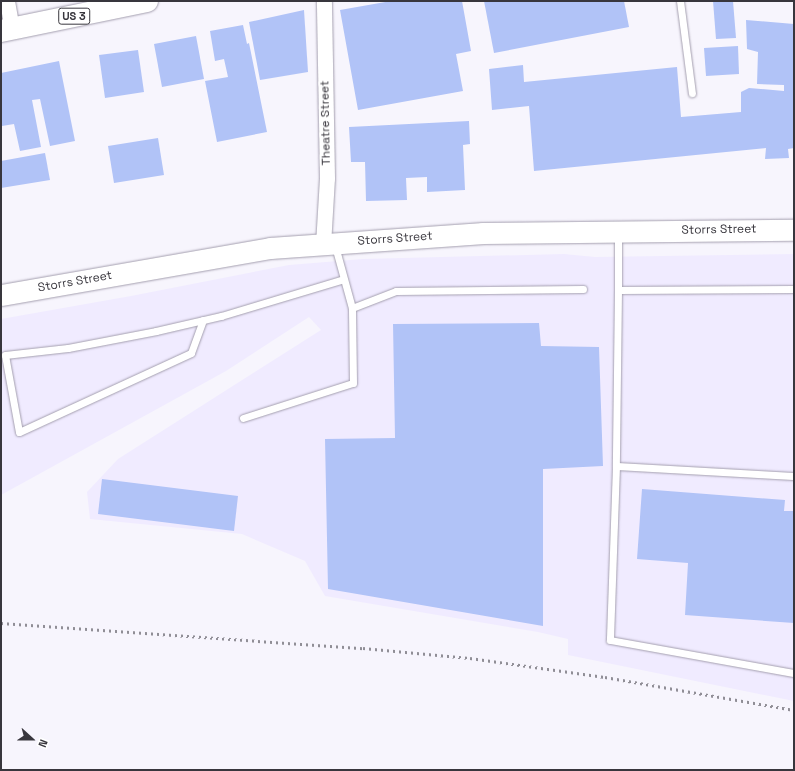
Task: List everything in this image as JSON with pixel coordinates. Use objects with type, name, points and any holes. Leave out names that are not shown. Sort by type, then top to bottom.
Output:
[{"type":"main road","name":"US 3","points":[[7,30],[105,5],[147,1]]},
{"type":"street","points":[[7,1],[7,30]]},
{"type":"street","name":"Theatre Street","points":[[324,1],[329,244]]},
{"type":"street","name":"Storrs Street","points":[[1,295],[270,248],[483,233],[794,230]]},
{"type":"lane","points":[[680,1],[692,93]]},
{"type":"lane","points":[[618,231],[616,466],[610,640],[794,673]]},
{"type":"lane","points":[[243,418],[353,383],[352,308],[344,279],[329,244]]},
{"type":"lane","points":[[203,320],[191,353],[18,432],[3,355],[68,348],[203,320],[344,279]]},
{"type":"lane","points":[[352,308],[396,291],[583,289]]},
{"type":"lane","points":[[618,290],[794,289]]},
{"type":"lane","points":[[616,466],[794,476]]},
{"type":"shaded area","points":[[564,254],[595,257],[794,254],[794,701],[568,655],[568,639],[538,632],[325,596],[305,561],[242,534],[90,519],[87,492],[118,459],[321,330],[309,317],[226,371],[1,495],[1,319],[131,296],[289,265],[363,259]]},
{"type":"building","points":[[391,1],[462,1],[471,51],[456,54],[463,91],[358,110],[340,10]]},
{"type":"building","points":[[484,1],[624,1],[629,27],[494,53]]},
{"type":"building","points":[[713,1],[733,1],[736,38],[716,39]]},
{"type":"building","points":[[304,10],[308,72],[260,80],[249,22]]},
{"type":"building","points":[[746,20],[794,24],[794,148],[788,149],[789,158],[765,159],[766,148],[534,171],[529,106],[492,110],[489,69],[523,65],[524,82],[677,67],[681,117],[741,112],[741,92],[749,88],[784,91],[784,85],[757,84],[758,52],[747,49]]},
{"type":"building","points":[[243,25],[247,44],[249,43],[267,132],[217,142],[205,81],[228,77],[224,59],[215,61],[210,31]]},
{"type":"building","points":[[196,36],[204,79],[162,87],[154,44]]},
{"type":"building","points":[[738,46],[739,74],[706,76],[704,48]]},
{"type":"building","points":[[138,50],[144,92],[105,98],[99,55]]},
{"type":"building","points":[[59,61],[75,141],[50,146],[40,99],[32,100],[41,147],[20,151],[14,124],[2,126],[1,73]]},
{"type":"building","points":[[469,121],[470,144],[463,145],[465,190],[427,192],[427,177],[406,178],[407,200],[366,201],[365,162],[351,162],[349,127]]},
{"type":"building","points":[[158,138],[164,175],[114,183],[108,146]]},
{"type":"building","points":[[45,153],[50,180],[1,188],[1,161]]},
{"type":"building","points":[[539,323],[541,346],[599,347],[603,466],[543,469],[543,626],[328,589],[325,439],[395,438],[393,324]]},
{"type":"building","points":[[102,479],[238,496],[234,531],[98,514]]},
{"type":"building","points":[[642,489],[785,500],[784,511],[794,511],[794,623],[685,615],[688,563],[637,559]]},
{"type":"railway","points":[[1,623],[363,648],[470,658],[605,677],[794,710]]}]
